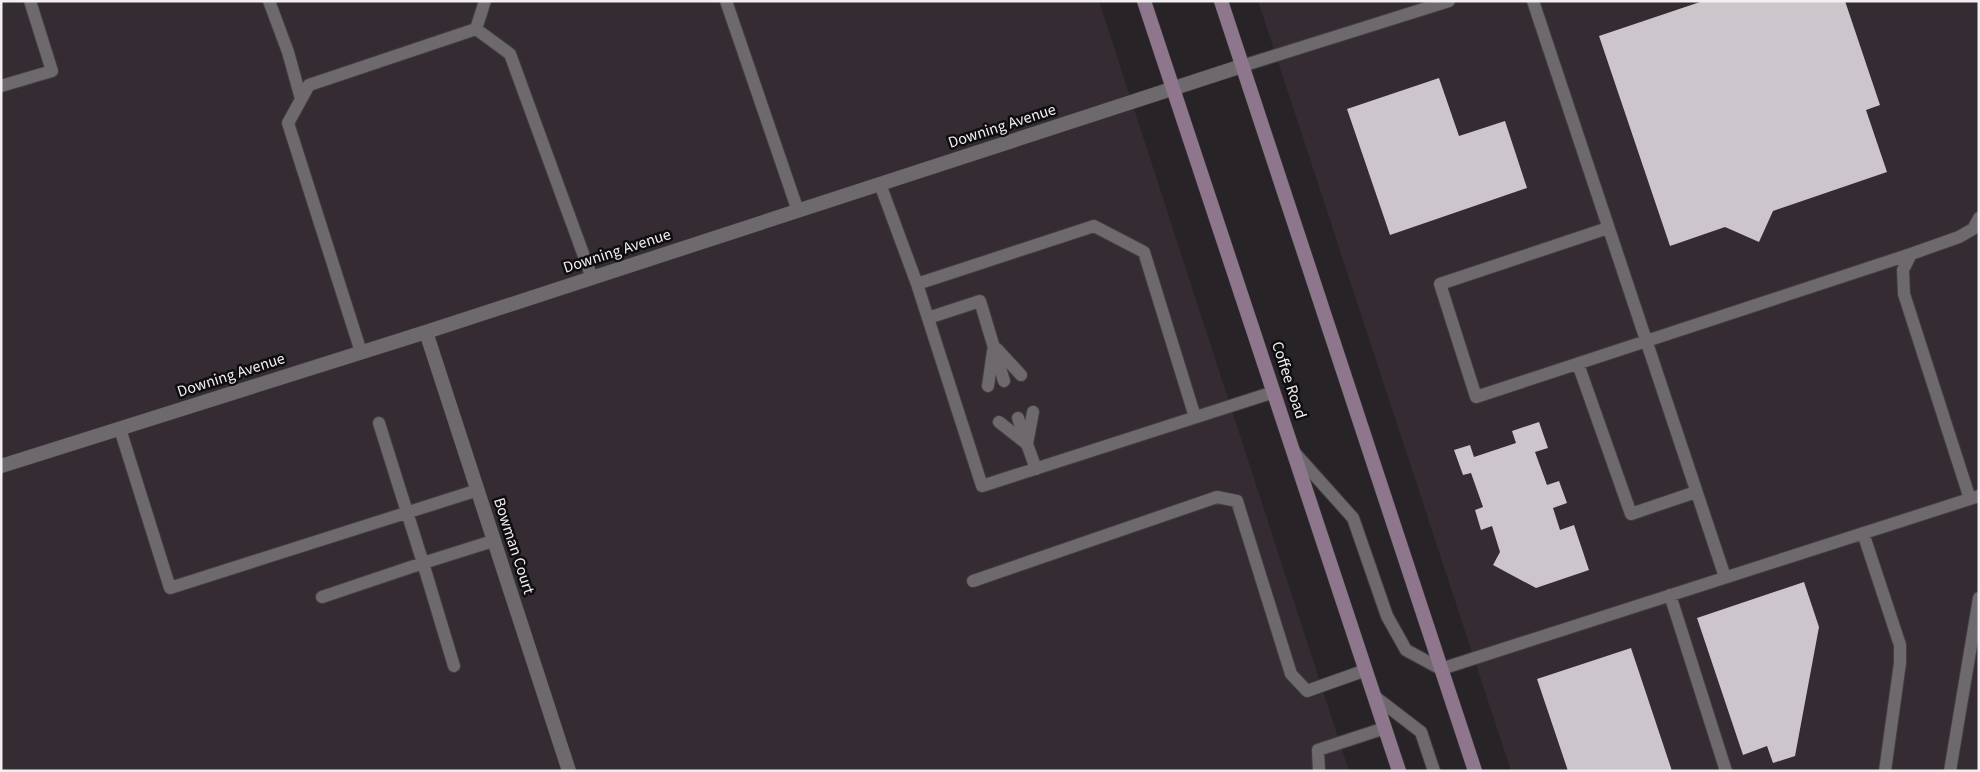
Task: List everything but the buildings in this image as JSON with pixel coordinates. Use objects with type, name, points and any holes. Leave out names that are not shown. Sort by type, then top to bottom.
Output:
[{"type":"main road","name":"Coffee Road","points":[[1144,1],[1399,771]]},
{"type":"main road","points":[[1221,1],[1475,771]]},
{"type":"street","name":"Downing Avenue","points":[[1,466],[426,332],[1242,66]]},
{"type":"street","name":"Bowman Court","points":[[426,332],[569,771]]},
{"type":"lane","points":[[1,86],[52,71],[30,1]]},
{"type":"lane","points":[[269,1],[288,52],[301,99]]},
{"type":"lane","points":[[476,29],[485,1]]},
{"type":"lane","points":[[726,1],[798,211]]},
{"type":"lane","points":[[1242,66],[1449,1]]},
{"type":"lane","points":[[1534,1],[1725,578]]},
{"type":"lane","points":[[362,352],[288,123],[309,85],[476,29]]},
{"type":"lane","points":[[476,29],[510,54],[592,278]]},
{"type":"lane","points":[[880,184],[917,284],[982,486],[1274,392]]},
{"type":"lane","points":[[1608,228],[1440,284],[1476,397],[1959,237],[1973,229],[1979,218]]},
{"type":"lane","points":[[917,284],[1094,226],[1144,252],[1195,417]]},
{"type":"lane","points":[[1293,451],[1353,518],[1386,616],[1406,650],[1441,669],[1974,497],[1904,294],[1903,270],[1911,254]]},
{"type":"lane","points":[[928,318],[980,302],[1004,381]]},
{"type":"lane","points":[[994,346],[1021,375]]},
{"type":"lane","points":[[988,386],[994,346]]},
{"type":"lane","points":[[1578,364],[1631,514],[1696,492]]},
{"type":"lane","points":[[1027,444],[1033,412]]},
{"type":"lane","points":[[1018,418],[1036,469]]},
{"type":"lane","points":[[999,422],[1027,444]]},
{"type":"lane","points":[[379,423],[454,666]]},
{"type":"lane","points":[[120,429],[170,588],[478,490]]},
{"type":"lane","points":[[973,581],[1217,497],[1237,501],[1291,674],[1307,690],[1366,670]]},
{"type":"lane","points":[[1863,533],[1900,645],[1900,663],[1885,771]]},
{"type":"lane","points":[[322,597],[493,541]]},
{"type":"lane","points":[[1670,595],[1726,771]]},
{"type":"lane","points":[[1950,771],[1979,598]]},
{"type":"lane","points":[[1374,696],[1421,732],[1434,771]]},
{"type":"lane","points":[[1319,771],[1318,750],[1385,728]]},
{"type":"shaded area","points":[[1,1],[1099,1],[1349,771],[1,771]]},
{"type":"shaded area","points":[[1258,1],[1979,1],[1979,771],[1511,771]]}]
